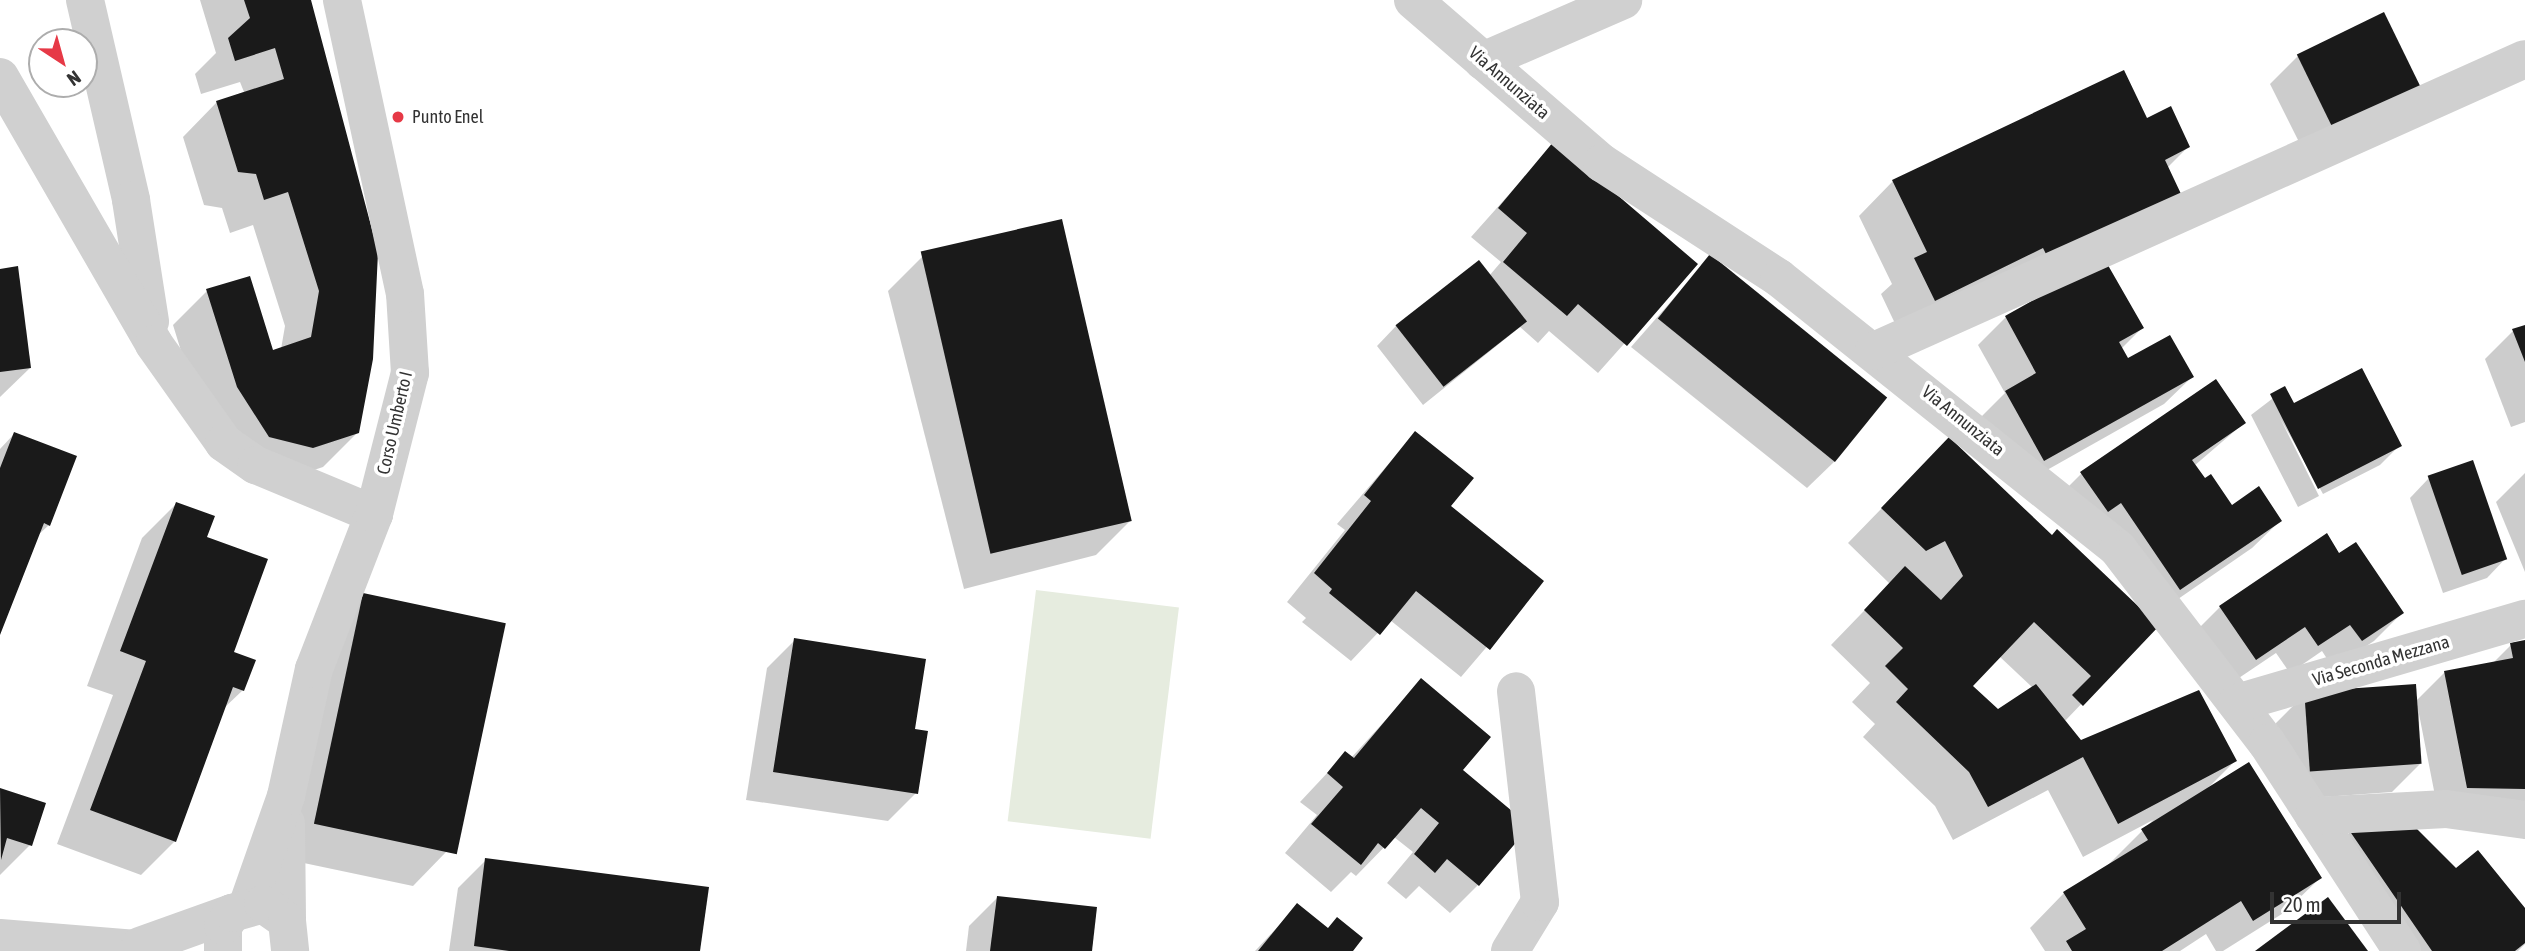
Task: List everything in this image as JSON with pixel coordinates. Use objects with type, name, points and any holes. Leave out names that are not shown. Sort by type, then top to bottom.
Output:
[{"type":"street","points":[[85,0],[131,200],[154,344]]},
{"type":"street","name":"Corso Umberto I","points":[[223,951],[223,926],[240,909],[286,796],[314,670],[374,514],[410,373],[405,294],[342,0]]},
{"type":"street","name":"Via Annunziata","points":[[1413,0],[1602,163],[1779,278],[1874,351],[2118,549],[2237,703],[2402,951]]},
{"type":"street","points":[[1483,61],[1623,0]]},
{"type":"street","points":[[1874,351],[2525,59]]},
{"type":"street","points":[[0,76],[154,344],[225,443],[256,465],[374,514]]},
{"type":"street","name":"Via Seconda Mezzana","points":[[2237,703],[2525,620]]},
{"type":"street","points":[[1510,951],[1540,902],[1516,691]]},
{"type":"street","name":"Corso Umberto I","points":[[286,796],[295,940]]},
{"type":"street","points":[[2314,816],[2446,808],[2525,820]]},
{"type":"street","points":[[0,937],[150,949],[240,909],[277,910],[295,940]]},
{"type":"shaded area","points":[[1036,590],[1179,608],[1151,839],[1008,821]]},
{"type":"building","points":[[244,0],[311,0],[378,252],[373,359],[359,433],[313,448],[269,437],[237,387],[206,289],[250,276],[273,350],[311,337],[319,291],[288,192],[264,200],[256,174],[238,172],[216,101],[284,79],[275,48],[235,61],[228,38],[250,18]]},
{"type":"building","points":[[2384,12],[2425,96],[2338,138],[2297,55]]},
{"type":"building","points":[[2124,70],[2147,118],[2171,106],[2190,147],[2165,160],[2182,196],[2049,260],[2043,248],[1935,301],[1914,258],[1927,252],[1892,180]]},
{"type":"building","points":[[1554,141],[1698,264],[1627,346],[1578,304],[1567,316],[1503,262],[1527,233],[1498,208]]},
{"type":"building","points":[[1062,219],[1132,521],[990,554],[921,252]]},
{"type":"building","points":[[1710,254],[1887,397],[1835,462],[1658,319]]},
{"type":"building","points":[[1479,260],[1527,321],[1443,387],[1395,325]]},
{"type":"building","points":[[2105,260],[2144,328],[2119,342],[2128,358],[2170,335],[2194,377],[2044,461],[2005,391],[2036,373],[2005,316]]},
{"type":"building","points":[[18,266],[31,368],[0,372],[0,269]]},
{"type":"building","points":[[2525,325],[2525,362],[2512,329]]},
{"type":"building","points":[[2362,368],[2402,446],[2318,489],[2270,394],[2285,386],[2294,403]]},
{"type":"building","points":[[2216,379],[2246,423],[2192,460],[2205,478],[2211,474],[2232,505],[2259,486],[2282,521],[2180,590],[2121,503],[2108,512],[2080,472]]},
{"type":"building","points":[[1415,431],[1474,478],[1451,506],[1544,581],[1490,650],[1416,591],[1380,635],[1329,593],[1332,589],[1314,573],[1371,501],[1364,495]]},
{"type":"building","points":[[14,432],[77,456],[50,526],[44,523],[0,635],[0,468]]},
{"type":"building","points":[[1949,437],[2052,535],[2057,529],[2159,626],[2083,706],[2072,695],[2091,676],[2034,622],[1973,686],[1998,709],[2036,684],[2081,740],[2199,690],[2237,761],[2118,824],[2083,757],[1988,807],[1969,772],[1896,702],[1908,689],[1885,666],[1903,648],[1864,610],[1905,566],[1941,600],[1963,576],[1945,541],[1926,551],[1881,508]]},
{"type":"building","points":[[2473,460],[2507,559],[2462,575],[2428,476]]},
{"type":"building","points":[[176,502],[215,516],[207,537],[268,559],[234,652],[256,660],[244,691],[233,687],[176,842],[90,810],[146,661],[120,651]]},
{"type":"building","points":[[2327,533],[2339,553],[2356,542],[2404,613],[2362,641],[2350,625],[2318,646],[2305,627],[2256,660],[2219,606]]},
{"type":"building","points":[[363,593],[506,623],[457,854],[314,824]]},
{"type":"building","points":[[794,638],[926,659],[915,729],[928,731],[918,794],[773,772]]},
{"type":"building","points":[[2525,640],[2525,789],[2467,788],[2444,671],[2513,658],[2510,643]]},
{"type":"building","points":[[1421,678],[1491,737],[1463,770],[1530,826],[1479,886],[1447,859],[1435,873],[1414,854],[1439,823],[1421,808],[1385,849],[1378,843],[1361,865],[1311,824],[1343,787],[1327,773],[1345,751],[1354,758]]},
{"type":"building","points":[[2416,684],[2422,764],[2310,772],[2304,692]]},
{"type":"building","points":[[2249,762],[2322,878],[2253,921],[2241,901],[2162,951],[2072,951],[2066,941],[2086,929],[2063,892],[2148,840],[2141,829]]},
{"type":"building","points":[[0,788],[46,803],[32,846],[7,838],[1,860]]},
{"type":"building","points":[[2417,829],[2456,868],[2478,850],[2525,908],[2525,943],[2515,951],[2432,951],[2349,830]]},
{"type":"building","points":[[485,858],[709,887],[700,951],[509,951],[474,946]]},
{"type":"building","points":[[997,896],[1097,907],[1092,951],[990,951]]},
{"type":"building","points":[[2328,897],[2368,951],[2255,951]]},
{"type":"building","points":[[1297,903],[1328,928],[1337,917],[1363,938],[1353,951],[1258,951]]},
{"type":"place","name":"Punto Enel","points":[[398,117]]}]
